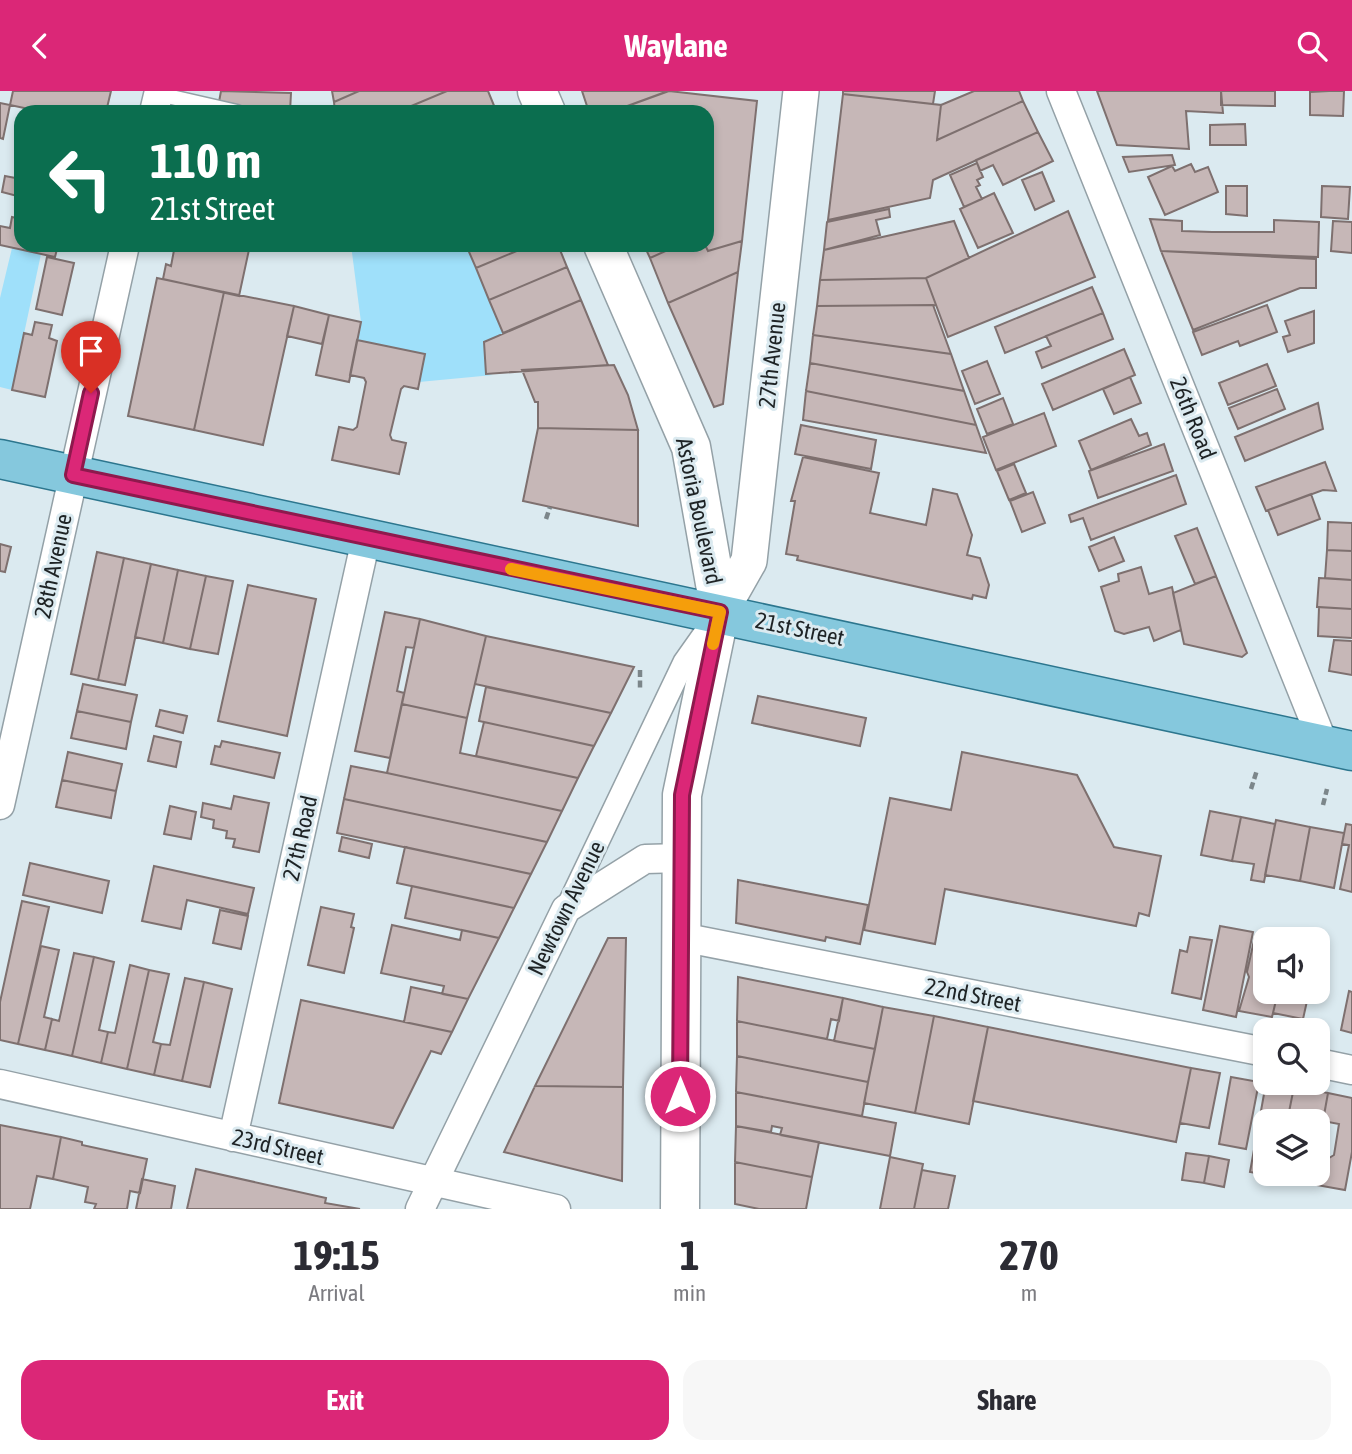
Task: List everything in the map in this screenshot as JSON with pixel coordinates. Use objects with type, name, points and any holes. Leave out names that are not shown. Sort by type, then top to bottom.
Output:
[{"type":"main road","name":"Astoria Boulevard","points":[[606,252],[691,447],[720,612],[682,795],[680,1209]]},
{"type":"main road","name":"21st Street","points":[[0,459],[366,539],[720,612],[1338,748]]},
{"type":"street","name":"27th Avenue","points":[[720,612],[749,561],[801,91]]},
{"type":"street","name":"26th Road","points":[[1061,91],[1338,748]]},
{"type":"street","name":"28th Avenue","points":[[0,805],[123,252]]},
{"type":"street","name":"27th Road","points":[[233,1137],[366,539]]},
{"type":"street","name":"Newtown Avenue","points":[[420,1209],[684,662],[720,612]]},
{"type":"street","points":[[566,909],[645,859],[682,859]]},
{"type":"street","name":"22nd Street","points":[[681,937],[1253,1050]]},
{"type":"street","points":[[1330,1065],[1352,1070]]},
{"type":"street","name":"23rd Street","points":[[0,1084],[556,1209]]},
{"type":"lane","points":[[157,99],[194,105]]},
{"type":"path","points":[[547,519],[550,507]]},
{"type":"path","points":[[1251,789],[1257,770]]},
{"type":"path","points":[[1323,805],[1327,789]]},
{"type":"shaded area","points":[[12,248],[14,252],[41,254],[12,390],[0,387],[0,298]]},
{"type":"shaded area","points":[[352,252],[469,252],[503,333],[484,343],[486,374],[493,375],[419,382],[357,340],[361,322]]},
{"type":"building","points":[[13,91],[111,91],[108,105],[10,105]]},
{"type":"building","points":[[221,91],[291,93],[290,105],[233,105],[219,102]]},
{"type":"building","points":[[332,91],[359,91],[334,102]]},
{"type":"building","points":[[359,91],[447,91],[414,105],[334,105],[334,102]]},
{"type":"building","points":[[447,91],[488,91],[494,105],[416,105]]},
{"type":"building","points":[[582,91],[668,91],[630,105],[587,105]]},
{"type":"building","points":[[669,91],[757,101],[742,241],[714,249],[714,105],[630,105]]},
{"type":"building","points":[[843,91],[935,91],[933,104],[843,94]]},
{"type":"building","points":[[974,91],[1019,91],[1023,101],[937,140],[941,105]]},
{"type":"building","points":[[1097,91],[1221,91],[1223,113],[1186,111],[1189,149],[1117,145]]},
{"type":"building","points":[[1221,91],[1275,91],[1275,106],[1221,105]]},
{"type":"building","points":[[1344,91],[1343,116],[1310,115],[1310,92]]},
{"type":"building","points":[[843,94],[941,105],[937,140],[1023,101],[1038,132],[933,180],[930,198],[828,220]]},
{"type":"building","points":[[0,103],[10,105],[3,139],[0,138]]},
{"type":"building","points":[[1245,124],[1246,145],[1210,145],[1210,125]]},
{"type":"building","points":[[1038,132],[1053,161],[1003,185],[993,165],[980,171],[976,160]]},
{"type":"building","points":[[1172,155],[1175,165],[1129,172],[1123,157]]},
{"type":"building","points":[[977,163],[983,177],[977,180],[980,185],[976,187],[982,199],[964,207],[950,175]]},
{"type":"building","points":[[1191,164],[1195,172],[1208,167],[1218,192],[1165,215],[1148,177],[1172,166],[1175,171]]},
{"type":"building","points":[[1042,172],[1054,201],[1035,210],[1022,180]]},
{"type":"building","points":[[5,176],[14,178],[14,195],[2,192]]},
{"type":"building","points":[[1226,186],[1247,186],[1247,216],[1226,214]]},
{"type":"building","points":[[1322,186],[1350,187],[1348,219],[1321,217]]},
{"type":"building","points":[[994,193],[1013,233],[978,248],[960,209]]},
{"type":"building","points":[[889,209],[890,217],[876,220],[880,235],[824,250],[827,222]]},
{"type":"building","points":[[1068,211],[1095,277],[948,337],[926,278]]},
{"type":"building","points":[[14,217],[14,248],[0,245],[0,226],[10,228]]},
{"type":"building","points":[[1150,219],[1182,221],[1182,231],[1212,232],[1274,232],[1274,220],[1319,222],[1318,257],[1161,251]]},
{"type":"building","points":[[954,221],[969,258],[926,278],[820,280],[824,250]]},
{"type":"building","points":[[1333,221],[1352,222],[1352,253],[1331,251]]},
{"type":"building","points":[[742,241],[738,272],[668,303],[650,258],[663,252],[714,252],[714,249]]},
{"type":"building","points":[[1161,251],[1316,259],[1316,288],[1300,288],[1193,330]]},
{"type":"building","points":[[32,252],[56,252],[55,257]]},
{"type":"building","points":[[174,252],[248,252],[239,296],[163,279],[166,264],[171,266]]},
{"type":"building","points":[[469,252],[514,252],[476,268]]},
{"type":"building","points":[[514,252],[561,252],[567,267],[489,300],[476,268]]},
{"type":"building","points":[[647,252],[663,252],[650,258]]},
{"type":"building","points":[[47,257],[74,263],[62,315],[36,309]]},
{"type":"building","points":[[567,267],[581,300],[503,333],[489,300]]},
{"type":"building","points":[[738,272],[723,404],[714,407],[668,303]]},
{"type":"building","points":[[157,278],[224,292],[194,430],[128,416]]},
{"type":"building","points":[[926,278],[936,305],[817,306],[820,280]]},
{"type":"building","points":[[1092,287],[1103,313],[1005,353],[995,327]]},
{"type":"building","points":[[224,292],[294,306],[263,445],[194,430]]},
{"type":"building","points":[[581,300],[608,365],[486,374],[484,342]]},
{"type":"building","points":[[933,305],[951,354],[813,335],[817,306]]},
{"type":"building","points":[[1267,305],[1277,332],[1240,346],[1238,341],[1202,355],[1193,332]]},
{"type":"building","points":[[294,306],[329,315],[322,344],[287,336]]},
{"type":"building","points":[[1314,311],[1314,343],[1288,352],[1283,337],[1290,335],[1285,321]]},
{"type":"building","points":[[1103,313],[1113,339],[1042,368],[1036,352],[1051,346],[1046,336]]},
{"type":"building","points":[[329,315],[361,322],[349,382],[316,375]]},
{"type":"building","points":[[35,322],[52,325],[49,338],[57,341],[45,397],[12,390],[24,333],[32,335]]},
{"type":"building","points":[[813,335],[951,354],[964,391],[810,363]]},
{"type":"building","points":[[357,340],[425,354],[418,389],[404,386],[401,389],[390,435],[392,440],[406,443],[399,474],[332,460],[339,427],[353,430],[357,427],[366,382],[364,378],[350,375]]},
{"type":"building","points":[[1124,349],[1135,375],[1053,410],[1042,384]]},
{"type":"building","points":[[987,361],[1000,394],[975,404],[962,371]]},
{"type":"building","points":[[810,363],[964,391],[976,425],[806,391]]},
{"type":"building","points":[[1267,364],[1276,386],[1228,405],[1219,383]]},
{"type":"building","points":[[614,365],[628,395],[638,430],[538,428],[538,402],[535,402],[522,370]]},
{"type":"building","points":[[1130,377],[1141,403],[1114,414],[1103,389]]},
{"type":"building","points":[[1277,389],[1285,409],[1238,429],[1229,408]]},
{"type":"building","points":[[806,391],[976,425],[986,453],[803,420]]},
{"type":"building","points":[[1003,398],[1013,424],[987,434],[977,409]]},
{"type":"building","points":[[1318,403],[1323,429],[1245,461],[1235,437]]},
{"type":"building","points":[[1044,413],[1056,446],[996,470],[983,437]]},
{"type":"building","points":[[1131,419],[1139,436],[1147,433],[1151,445],[1091,470],[1079,441]]},
{"type":"building","points":[[801,425],[876,440],[871,469],[795,454]]},
{"type":"building","points":[[538,428],[638,430],[638,526],[523,501]]},
{"type":"building","points":[[1164,444],[1173,471],[1098,498],[1089,471]]},
{"type":"building","points":[[803,457],[879,473],[870,513],[926,525],[933,489],[957,494],[972,535],[967,555],[980,558],[989,585],[986,598],[973,595],[972,599],[797,560],[798,556],[786,554],[795,501],[791,501]]},
{"type":"building","points":[[1325,462],[1336,491],[1323,490],[1266,511],[1256,487]]},
{"type":"building","points":[[1014,464],[1026,493],[1009,500],[997,471]]},
{"type":"building","points":[[1176,475],[1186,504],[1091,540],[1083,518],[1071,522],[1069,515]]},
{"type":"building","points":[[1033,492],[1045,523],[1022,532],[1010,501]]},
{"type":"building","points":[[1311,494],[1320,519],[1278,535],[1268,510]]},
{"type":"building","points":[[1328,522],[1352,523],[1352,551],[1327,550]]},
{"type":"building","points":[[1197,528],[1216,576],[1195,584],[1175,536]]},
{"type":"building","points":[[1114,537],[1124,561],[1099,571],[1089,547]]},
{"type":"building","points":[[0,544],[11,547],[5,572],[0,571]]},
{"type":"building","points":[[1327,550],[1352,551],[1352,580],[1325,578]]},
{"type":"building","points":[[97,552],[124,558],[98,680],[71,674]]},
{"type":"building","points":[[124,558],[151,564],[125,685],[98,680]]},
{"type":"building","points":[[151,564],[178,570],[163,643],[135,637]]},
{"type":"building","points":[[1141,567],[1149,594],[1172,587],[1181,630],[1154,641],[1149,627],[1124,634],[1115,631],[1101,587],[1119,581],[1118,574]]},
{"type":"building","points":[[178,570],[206,576],[190,649],[163,643]]},
{"type":"building","points":[[206,576],[233,581],[218,654],[190,649]]},
{"type":"building","points":[[1216,576],[1247,653],[1242,657],[1184,644],[1173,593]]},
{"type":"building","points":[[1319,578],[1352,580],[1352,609],[1317,607]]},
{"type":"building","points":[[248,585],[316,599],[287,736],[218,721]]},
{"type":"building","points":[[1319,607],[1352,609],[1352,638],[1318,636]]},
{"type":"building","points":[[385,612],[420,619],[414,648],[406,647],[397,691],[404,693],[390,758],[355,751]]},
{"type":"building","points":[[420,619],[486,636],[467,718],[402,704]]},
{"type":"building","points":[[486,636],[634,667],[611,713],[475,684]]},
{"type":"building","points":[[1334,640],[1352,641],[1352,675],[1329,671]]},
{"type":"building","points":[[83,684],[137,695],[131,722],[77,711]]},
{"type":"building","points":[[486,687],[611,713],[594,746],[479,721]]},
{"type":"building","points":[[758,696],[866,718],[860,746],[752,723]]},
{"type":"building","points":[[402,704],[467,718],[460,753],[578,778],[562,811],[387,773]]},
{"type":"building","points":[[160,710],[187,716],[183,733],[156,726]]},
{"type":"building","points":[[77,711],[131,722],[126,749],[71,738]]},
{"type":"building","points":[[484,722],[594,746],[578,778],[476,756]]},
{"type":"building","points":[[154,736],[181,742],[176,767],[148,761]]},
{"type":"building","points":[[222,741],[280,753],[274,778],[211,764],[215,746],[220,747]]},
{"type":"building","points":[[68,752],[122,764],[116,791],[62,780]]},
{"type":"building","points":[[962,752],[1077,775],[1114,847],[1161,856],[1149,916],[1139,913],[1136,926],[945,889],[935,944],[864,930],[890,798],[951,810]]},
{"type":"building","points":[[351,766],[562,811],[547,842],[344,799]]},
{"type":"building","points":[[62,780],[116,791],[111,818],[56,807]]},
{"type":"building","points":[[234,796],[269,803],[259,852],[233,847],[235,839],[226,838],[227,831],[213,828],[214,820],[201,817],[203,803],[231,809]]},
{"type":"building","points":[[344,799],[547,842],[531,874],[337,833]]},
{"type":"building","points":[[170,806],[196,812],[191,839],[164,834]]},
{"type":"building","points":[[1210,811],[1241,817],[1232,861],[1201,855]]},
{"type":"building","points":[[1241,817],[1275,824],[1264,882],[1251,880],[1254,864],[1232,861]]},
{"type":"building","points":[[1276,820],[1310,827],[1300,881],[1265,875]]},
{"type":"building","points":[[1346,824],[1352,825],[1352,892],[1340,889],[1349,845],[1342,844]]},
{"type":"building","points":[[1310,827],[1344,833],[1334,888],[1300,881]]},
{"type":"building","points":[[342,837],[372,844],[369,858],[339,851]]},
{"type":"building","points":[[405,847],[531,874],[514,908],[397,883]]},
{"type":"building","points":[[30,863],[109,881],[102,913],[23,895]]},
{"type":"building","points":[[154,866],[254,888],[248,914],[187,900],[181,929],[142,921]]},
{"type":"building","points":[[738,880],[868,905],[860,944],[826,937],[825,941],[736,923]]},
{"type":"building","points":[[412,886],[514,908],[499,938],[405,918]]},
{"type":"building","points":[[22,901],[49,907],[18,1044],[0,1040],[0,1002]]},
{"type":"building","points":[[321,907],[354,914],[351,927],[354,928],[344,973],[308,965]]},
{"type":"building","points":[[220,910],[248,916],[241,949],[213,943]]},
{"type":"building","points":[[392,925],[460,940],[462,930],[499,938],[468,999],[442,994],[444,986],[381,973]]},
{"type":"building","points":[[1220,926],[1253,932],[1236,1017],[1203,1010]]},
{"type":"building","points":[[1190,937],[1212,940],[1201,999],[1172,993],[1180,950],[1187,952]]},
{"type":"building","points":[[608,938],[626,938],[623,1087],[535,1086]]},
{"type":"building","points":[[1253,945],[1253,1004],[1275,1004],[1272,1017],[1239,1011],[1249,977],[1247,972]]},
{"type":"building","points":[[41,946],[59,950],[44,1017],[52,1019],[45,1050],[18,1044]]},
{"type":"building","points":[[74,953],[94,957],[72,1056],[45,1050],[52,1019],[59,1021]]},
{"type":"building","points":[[94,957],[114,962],[99,1030],[108,1032],[101,1063],[72,1056]]},
{"type":"building","points":[[130,965],[149,970],[127,1069],[101,1063],[108,1032],[115,1033]]},
{"type":"building","points":[[149,970],[169,974],[153,1042],[161,1044],[154,1075],[127,1069]]},
{"type":"building","points":[[738,977],[843,998],[839,1021],[831,1019],[827,1039],[737,1021]]},
{"type":"building","points":[[185,978],[204,982],[182,1081],[154,1075],[161,1044],[170,1045]]},
{"type":"building","points":[[204,982],[232,989],[210,1087],[182,1081]]},
{"type":"building","points":[[411,987],[468,999],[452,1032],[404,1022]]},
{"type":"building","points":[[1349,991],[1352,992],[1352,1033],[1341,1030]]},
{"type":"building","points":[[843,998],[883,1007],[875,1049],[834,1041]]},
{"type":"building","points":[[301,1000],[452,1032],[441,1054],[431,1051],[393,1128],[279,1103]]},
{"type":"building","points":[[1275,1004],[1306,1004],[1303,1018],[1273,1013]]},
{"type":"building","points":[[883,1007],[934,1016],[915,1113],[864,1103]]},
{"type":"building","points":[[934,1016],[988,1027],[969,1124],[915,1113]]},
{"type":"building","points":[[737,1021],[875,1049],[868,1082],[737,1056]]},
{"type":"building","points":[[988,1027],[1191,1068],[1176,1142],[973,1101]]},
{"type":"building","points":[[737,1056],[868,1082],[862,1116],[736,1092]]},
{"type":"building","points":[[1191,1068],[1220,1073],[1209,1128],[1180,1123]]},
{"type":"building","points":[[1231,1077],[1253,1081],[1253,1095],[1256,1095],[1246,1149],[1219,1144]]},
{"type":"building","points":[[535,1086],[623,1087],[622,1181],[504,1152]]},
{"type":"building","points":[[736,1092],[896,1123],[890,1156],[780,1135],[782,1128],[772,1126],[771,1132],[736,1126]]},
{"type":"building","points":[[1330,1093],[1352,1098],[1352,1152],[1345,1190],[1322,1186],[1330,1186],[1330,1157],[1334,1155],[1339,1124],[1330,1122],[1330,1109],[1325,1109]]},
{"type":"building","points":[[1264,1095],[1292,1095],[1290,1109],[1261,1109]]},
{"type":"building","points":[[1292,1095],[1328,1095],[1325,1109],[1290,1109]]},
{"type":"building","points":[[0,1125],[61,1137],[53,1179],[37,1176],[30,1209],[0,1209]]},
{"type":"building","points":[[736,1126],[819,1142],[812,1177],[735,1162]]},
{"type":"building","points":[[61,1137],[82,1142],[82,1145],[147,1159],[140,1193],[130,1191],[127,1209],[94,1209],[96,1204],[85,1202],[88,1187],[53,1179]]},
{"type":"building","points":[[1186,1153],[1209,1156],[1204,1183],[1182,1180]]},
{"type":"building","points":[[1209,1156],[1229,1160],[1224,1187],[1204,1183]]},
{"type":"building","points":[[890,1157],[923,1164],[914,1209],[880,1209]]},
{"type":"building","points":[[735,1162],[812,1177],[806,1209],[759,1209],[735,1204]]},
{"type":"building","points":[[196,1169],[326,1198],[325,1203],[360,1209],[187,1209]]},
{"type":"building","points":[[922,1170],[955,1176],[948,1209],[914,1209]]},
{"type":"building","points":[[142,1179],[175,1186],[171,1209],[136,1209]]},
{"type":"slow traffic","points":[[511,569],[720,612],[713,644]]},
{"type":"route","points":[[91,393],[73,475],[720,612],[682,795],[680,1096]]}]
